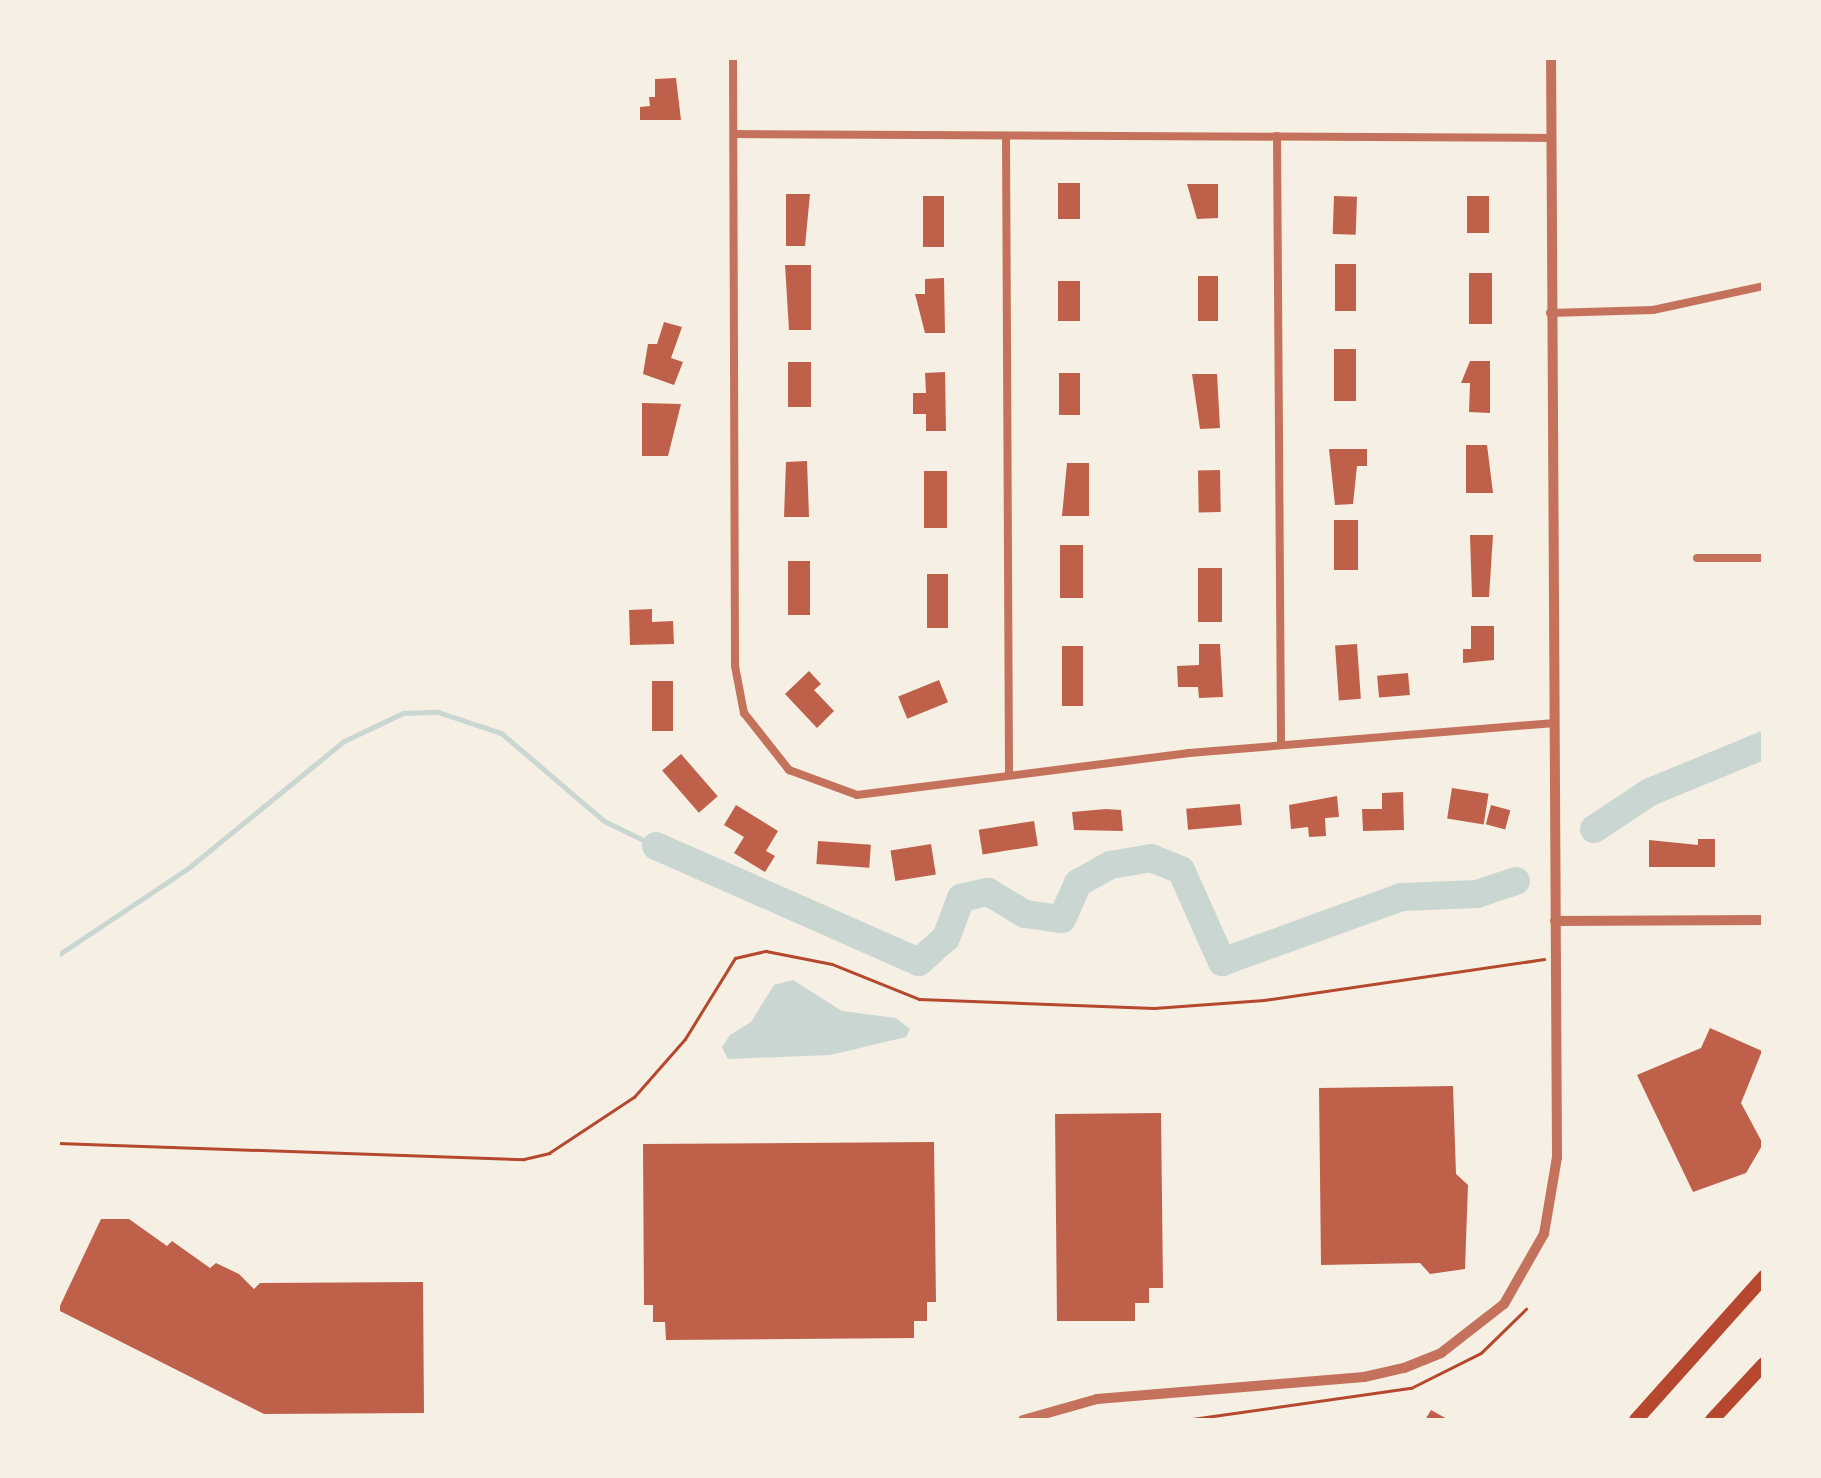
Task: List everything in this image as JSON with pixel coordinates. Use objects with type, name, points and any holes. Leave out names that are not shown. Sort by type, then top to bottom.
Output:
[{"type":"highway","points":[[1636,1420],[1764,1278]]},
{"type":"highway","points":[[1712,1420],[1764,1364]]},
{"type":"street","points":[[733,58],[735,666],[756,734],[770,754],[810,782],[857,794],[1009,773],[1552,723]]},
{"type":"street","points":[[1023,1420],[1097,1399],[1364,1378],[1441,1353],[1488,1320],[1528,1271],[1555,1196],[1551,58]]},
{"type":"street","points":[[734,134],[1550,138]]},
{"type":"street","points":[[1006,136],[1009,773]]},
{"type":"street","points":[[1277,136],[1281,746]]},
{"type":"street","points":[[1550,313],[1653,310],[1764,286]]},
{"type":"street","points":[[1697,558],[1764,558]]},
{"type":"street","points":[[1555,921],[1764,920]]},
{"type":"path","points":[[58,1144],[524,1159],[550,1152],[634,1096],[685,1039],[735,958],[766,952],[832,964],[920,999],[1154,1008],[1264,1000],[1555,958]]},
{"type":"shaded area","points":[[793,980],[842,1011],[896,1018],[910,1029],[906,1037],[830,1055],[728,1059],[722,1047],[730,1035],[751,1022],[774,985]]},
{"type":"building","points":[[676,78],[681,120],[640,120],[640,107],[650,106],[649,97],[655,97],[655,79]]},
{"type":"building","points":[[1058,183],[1080,183],[1080,219],[1058,219]]},
{"type":"building","points":[[1187,184],[1218,184],[1218,218],[1197,219]]},
{"type":"building","points":[[786,194],[810,194],[805,246],[786,246]]},
{"type":"building","points":[[923,196],[944,196],[944,247],[923,247]]},
{"type":"building","points":[[1334,196],[1357,197],[1356,235],[1333,234]]},
{"type":"building","points":[[1467,196],[1489,196],[1489,233],[1467,233]]},
{"type":"building","points":[[1335,264],[1356,264],[1356,311],[1335,311]]},
{"type":"building","points":[[785,265],[811,265],[811,330],[789,330]]},
{"type":"building","points":[[1469,273],[1492,273],[1492,324],[1469,324]]},
{"type":"building","points":[[1198,276],[1218,276],[1218,321],[1198,321]]},
{"type":"building","points":[[944,278],[945,333],[925,333],[915,294],[925,294],[925,279]]},
{"type":"building","points":[[1058,281],[1080,281],[1080,321],[1058,321]]},
{"type":"building","points":[[664,322],[682,327],[671,358],[683,362],[674,385],[643,374],[648,344],[657,344]]},
{"type":"building","points":[[1334,349],[1356,349],[1356,401],[1334,401]]},
{"type":"building","points":[[1470,361],[1490,361],[1490,413],[1469,412],[1470,383],[1461,383]]},
{"type":"building","points":[[788,362],[811,362],[811,407],[788,407]]},
{"type":"building","points":[[945,372],[946,431],[926,431],[926,414],[913,414],[913,393],[926,393],[925,373]]},
{"type":"building","points":[[1059,373],[1080,373],[1080,415],[1059,415]]},
{"type":"building","points":[[1192,374],[1217,374],[1220,428],[1200,429]]},
{"type":"building","points":[[642,403],[681,404],[668,456],[642,456]]},
{"type":"building","points":[[1466,445],[1487,445],[1493,493],[1466,493]]},
{"type":"building","points":[[1329,449],[1367,449],[1367,466],[1357,466],[1353,504],[1335,505]]},
{"type":"building","points":[[807,461],[809,517],[784,517],[786,462]]},
{"type":"building","points":[[1067,463],[1089,463],[1089,516],[1062,516]]},
{"type":"building","points":[[1198,470],[1220,470],[1221,512],[1199,512]]},
{"type":"building","points":[[924,471],[947,471],[947,528],[924,528]]},
{"type":"building","points":[[1334,520],[1358,520],[1358,570],[1334,570]]},
{"type":"building","points":[[1470,535],[1493,535],[1489,597],[1472,597]]},
{"type":"building","points":[[1060,545],[1083,545],[1083,598],[1060,598]]},
{"type":"building","points":[[788,561],[810,561],[810,615],[788,615]]},
{"type":"building","points":[[1198,568],[1222,568],[1222,622],[1198,622]]},
{"type":"building","points":[[927,574],[948,574],[948,628],[927,628]]},
{"type":"building","points":[[652,609],[652,622],[673,621],[674,644],[630,645],[629,610]]},
{"type":"building","points":[[1471,626],[1494,626],[1494,660],[1463,663],[1463,649],[1471,649]]},
{"type":"building","points":[[1199,644],[1220,644],[1223,697],[1199,698],[1198,687],[1178,687],[1177,666],[1199,665]]},
{"type":"building","points":[[1357,644],[1361,699],[1339,700],[1335,646]]},
{"type":"building","points":[[1062,646],[1083,646],[1083,706],[1062,706]]},
{"type":"building","points":[[809,671],[821,684],[814,690],[834,711],[817,728],[785,694]]},
{"type":"building","points":[[1408,673],[1410,695],[1379,698],[1377,676]]},
{"type":"building","points":[[939,680],[948,702],[907,719],[898,696]]},
{"type":"building","points":[[652,681],[673,681],[673,731],[652,731]]},
{"type":"building","points":[[681,754],[718,796],[699,813],[662,770]]},
{"type":"building","points":[[1452,788],[1489,794],[1484,824],[1447,819]]},
{"type":"building","points":[[1403,792],[1404,830],[1363,831],[1362,809],[1382,809],[1382,793]]},
{"type":"building","points":[[1337,796],[1339,817],[1325,818],[1326,836],[1309,837],[1308,827],[1291,829],[1289,805]]},
{"type":"building","points":[[1240,804],[1242,825],[1188,830],[1186,809]]},
{"type":"building","points":[[736,805],[778,831],[766,851],[775,856],[765,872],[734,853],[744,837],[724,825]]},
{"type":"building","points":[[1491,805],[1510,810],[1505,829],[1486,824]]},
{"type":"building","points":[[1121,810],[1123,831],[1074,830],[1072,812]]},
{"type":"building","points":[[1034,821],[1038,846],[983,854],[979,830]]},
{"type":"building","points":[[1698,839],[1715,839],[1715,867],[1649,867],[1649,840],[1698,845]]},
{"type":"building","points":[[818,841],[871,845],[869,868],[816,864]]},
{"type":"building","points":[[931,844],[936,875],[895,881],[891,850]]},
{"type":"building","points":[[1710,1028],[1762,1051],[1741,1103],[1763,1144],[1746,1173],[1693,1192],[1637,1075],[1701,1048]]},
{"type":"building","points":[[1453,1086],[1456,1174],[1468,1185],[1465,1269],[1430,1274],[1420,1263],[1321,1265],[1319,1088]]},
{"type":"building","points":[[1161,1113],[1163,1288],[1149,1288],[1149,1303],[1135,1303],[1135,1321],[1057,1321],[1055,1114]]},
{"type":"building","points":[[934,1142],[936,1302],[927,1302],[927,1321],[914,1321],[914,1338],[666,1340],[665,1322],[653,1322],[653,1305],[644,1305],[643,1144]]},
{"type":"building","points":[[101,1219],[129,1219],[167,1246],[172,1241],[210,1268],[216,1263],[239,1274],[254,1289],[260,1283],[423,1282],[424,1413],[264,1414],[58,1310]]},
{"type":"building","points":[[1431,1410],[1449,1420],[1425,1420]]},
{"type":"waterway","points":[[58,955],[187,869],[344,741],[403,713],[438,712],[501,733],[604,821],[656,846]]},
{"type":"waterway","points":[[1594,829],[1650,792],[1764,745]]},
{"type":"waterway","points":[[656,846],[919,962],[946,938],[961,898],[988,892],[1025,914],[1062,919],[1078,883],[1111,865],[1151,858],[1181,870],[1222,962],[1402,897],[1477,894],[1516,881]]}]
